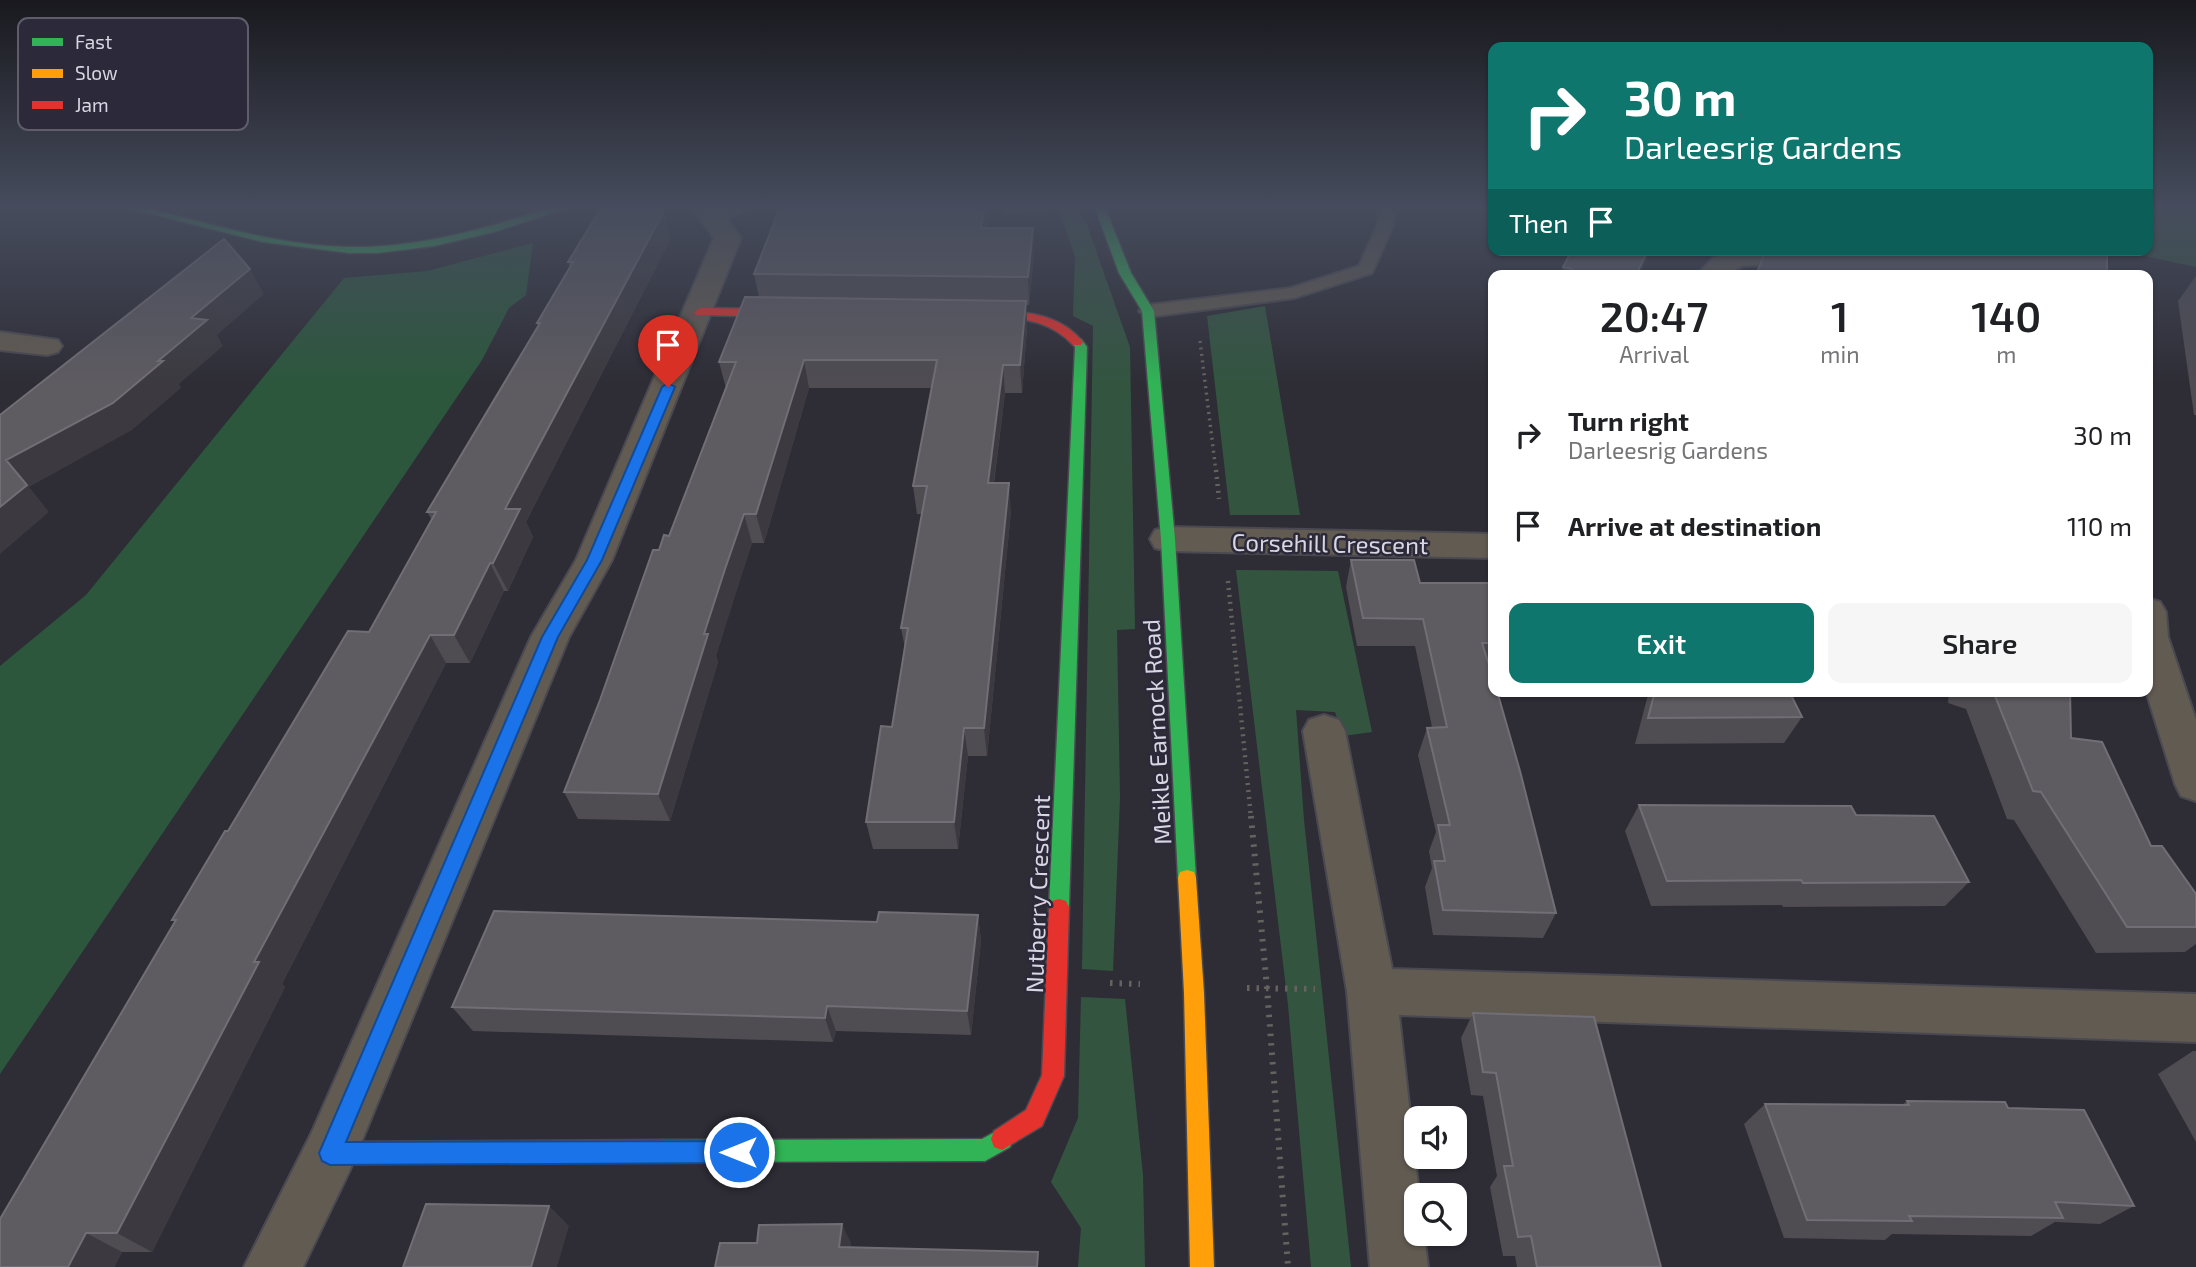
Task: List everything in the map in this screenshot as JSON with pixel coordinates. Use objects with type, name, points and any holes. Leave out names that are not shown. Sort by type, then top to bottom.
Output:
[{"type":"street","points":[[273,1267],[330,1153],[550,637],[594,560],[718,264]]},
{"type":"street","name":"Meikle Earnock Road","points":[[1122,264],[1148,311],[1168,539],[1194,993],[1202,1267]]},
{"type":"street","points":[[1795,264],[1822,270]]},
{"type":"street","points":[[700,312],[808,313]]},
{"type":"street","name":"Nutberry Crescent","points":[[330,1153],[985,1150],[1034,1118],[1053,1076],[1081,347],[1065,327],[1049,321],[1024,316],[956,315]]},
{"type":"street","points":[[0,341],[47,346]]},
{"type":"street","name":"Corsehill Crescent","points":[[1168,539],[1488,546]]},
{"type":"street","points":[[2153,650],[2196,785]]},
{"type":"street","points":[[1324,731],[1372,991],[1399,1267]]},
{"type":"street","points":[[1372,991],[2196,1017]]},
{"type":"lane","points":[[1148,311],[1294,292],[1366,269],[1368,264]]},
{"type":"path","points":[[1224,540],[1267,988],[1288,1267]]},
{"type":"green space","points":[[453,264],[530,264],[526,295],[509,308],[482,360],[0,1074],[0,666],[86,595],[344,278],[427,271]]},
{"type":"green space","points":[[1075,264],[1101,264],[1130,347],[1135,629],[1117,630],[1120,798],[1113,971],[1082,969],[1093,326],[1073,316]]},
{"type":"green space","points":[[1265,306],[1300,515],[1230,515],[1207,316]]},
{"type":"green space","points":[[1236,570],[1338,571],[1372,732],[1343,736],[1335,712],[1296,710],[1304,820],[1351,1267],[1311,1267],[1288,1005]]},
{"type":"green space","points":[[1081,997],[1125,999],[1143,1175],[1145,1267],[1078,1267],[1081,1228],[1051,1182],[1078,1118]]},
{"type":"building","points":[[192,264],[246,264],[250,269],[191,318],[207,320],[113,403],[6,460],[27,485],[0,507],[0,415]]},
{"type":"building","points":[[572,264],[636,264],[505,509],[520,509],[493,563],[490,563],[454,635],[430,635],[254,962],[259,962],[117,1233],[86,1233],[68,1267],[0,1267],[0,1219],[176,920],[172,920],[348,631],[369,632],[436,512],[427,512],[540,323],[537,323]]},
{"type":"building","points":[[758,264],[1029,264],[1028,277],[754,274]]},
{"type":"building","points":[[1565,264],[1641,264],[1638,270],[1572,270],[1563,267]]},
{"type":"building","points":[[1760,264],[2107,264],[2107,270],[1758,270]]},
{"type":"building","points":[[745,297],[1026,301],[1020,365],[1003,365],[988,483],[1009,483],[984,728],[964,728],[954,822],[866,822],[881,726],[892,727],[908,628],[901,628],[927,486],[913,486],[937,360],[804,360],[756,514],[744,514],[725,569],[704,634],[708,634],[658,794],[564,792],[653,550],[659,550],[664,535],[669,536],[736,362],[719,362]]},
{"type":"building","points":[[1351,560],[1414,560],[1420,583],[1488,583],[1488,643],[1482,643],[1488,662],[1488,697],[1499,697],[1556,913],[1443,910],[1434,861],[1445,861],[1438,825],[1450,825],[1427,728],[1447,727],[1423,619],[1363,618]]},
{"type":"building","points":[[1653,697],[1792,697],[1802,717],[1648,718]]},
{"type":"building","points":[[1995,697],[2070,697],[2071,738],[2102,742],[2151,846],[2162,846],[2196,894],[2196,927],[2127,927],[2041,792],[2033,791]]},
{"type":"building","points":[[1639,805],[1851,806],[1856,815],[1934,816],[1969,882],[1667,881]]},
{"type":"building","points":[[494,911],[877,922],[879,912],[978,915],[967,1011],[827,1006],[825,1018],[452,1007]]},
{"type":"building","points":[[1473,1013],[1594,1017],[1661,1267],[1537,1267],[1531,1236],[1518,1237],[1504,1166],[1513,1166],[1496,1073],[1483,1072]]},
{"type":"building","points":[[1907,1101],[2005,1102],[2008,1108],[2084,1110],[2134,1206],[2055,1202],[2063,1218],[1909,1216],[1912,1221],[1807,1220],[1765,1104],[1909,1105]]},
{"type":"building","points":[[426,1204],[549,1206],[531,1267],[403,1267]]},
{"type":"building","points":[[842,1224],[839,1247],[1038,1252],[1037,1267],[715,1267],[720,1243],[757,1243],[759,1225]]},
{"type":"traffic: fast","points":[[1122,264],[1148,311],[1168,539],[1187,878]]},
{"type":"traffic: fast","points":[[1059,907],[1081,347],[1077,342]]},
{"type":"traffic: fast","points":[[663,1151],[985,1150],[1002,1139]]},
{"type":"traffic: slow","points":[[1187,878],[1194,993],[1202,1267]]},
{"type":"traffic: jam","points":[[700,312],[792,313]]},
{"type":"traffic: jam","points":[[975,315],[1017,315],[1043,320],[1067,332],[1077,342]]},
{"type":"traffic: jam","points":[[1002,1139],[1034,1118],[1053,1076],[1059,907]]},
{"type":"traffic: jam","points":[[330,1153],[663,1151]]},
{"type":"route","points":[[668,387],[594,560],[550,637],[330,1153],[739,1152]]}]
